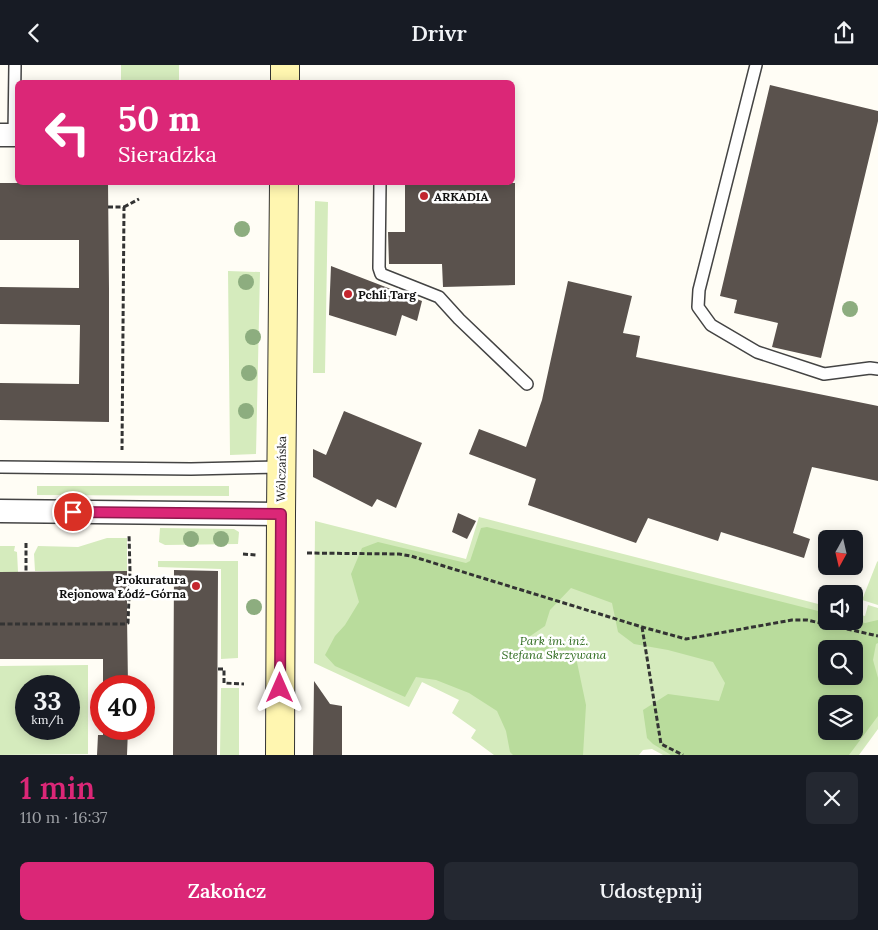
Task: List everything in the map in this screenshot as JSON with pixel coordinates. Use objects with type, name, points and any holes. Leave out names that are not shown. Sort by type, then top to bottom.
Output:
[{"type":"street","points":[[285,65],[285,80]]},
{"type":"street","name":"Wólczańska","points":[[280,755],[284,185]]},
{"type":"street","points":[[0,511],[281,514]]},
{"type":"lane","points":[[10,135],[15,65]]},
{"type":"lane","points":[[756,65],[699,290],[698,307],[711,325],[757,351],[824,374],[870,368],[878,369]]},
{"type":"lane","points":[[380,185],[379,268],[382,274],[439,297],[459,319],[527,384]]},
{"type":"lane","points":[[0,467],[231,469],[281,467]]},
{"type":"path","points":[[108,207],[124,207],[139,199]]},
{"type":"path","points":[[122,468],[124,207]]},
{"type":"path","points":[[0,624],[128,623],[129,534]]},
{"type":"path","points":[[26,543],[26,572]]},
{"type":"path","points":[[281,554],[399,553],[686,639],[792,620],[808,620],[878,637]]},
{"type":"path","points":[[642,627],[661,744],[683,755]]},
{"type":"path","points":[[218,669],[224,669],[224,683],[244,684]]},
{"type":"green space","points":[[121,65],[179,65],[179,80],[121,80]]},
{"type":"green space","points":[[315,201],[328,202],[325,373],[313,373]]},
{"type":"green space","points":[[228,271],[260,272],[256,454],[230,455]]},
{"type":"green space","points":[[37,486],[229,486],[229,496],[37,495]]},
{"type":"green space","name":"Park im. inż. Stefana Skrzywana","points":[[479,517],[818,604],[818,630],[863,630],[863,615],[865,616],[868,605],[878,608],[878,729],[859,755],[663,755],[652,749],[643,750],[639,755],[494,755],[471,738],[476,730],[452,713],[459,700],[422,682],[409,707],[314,663],[315,521],[466,559]]},
{"type":"green space","name":"Park im. inż. Stefana Skrzywana","points":[[487,527],[818,611],[818,630],[863,630],[863,622],[878,620],[878,643],[876,644],[873,660],[878,678],[878,716],[863,736],[863,695],[818,695],[818,740],[860,740],[849,755],[671,755],[647,738],[643,710],[668,694],[719,701],[725,683],[713,662],[668,650],[634,644],[618,632],[612,603],[571,588],[550,610],[545,626],[517,645],[545,643],[574,648],[586,705],[583,755],[513,755],[510,752],[506,731],[497,711],[469,693],[436,680],[416,677],[405,697],[335,666],[325,655],[335,636],[345,625],[359,602],[351,574],[362,548],[378,542],[466,563],[470,561],[481,528]]},
{"type":"green space","points":[[160,528],[234,529],[239,532],[238,544],[165,545],[159,542]]},
{"type":"green space","points":[[107,538],[127,538],[127,571],[35,571],[34,554],[38,546],[78,547]]},
{"type":"green space","points":[[0,546],[15,546],[14,551],[17,552],[18,572],[0,572]]},
{"type":"green space","points":[[158,561],[238,561],[238,658],[221,659],[221,569],[158,567]]},
{"type":"green space","points":[[878,561],[878,605],[863,600]]},
{"type":"green space","points":[[88,665],[88,754],[0,755],[0,666]]},
{"type":"green space","points":[[221,688],[239,688],[239,755],[220,755]]},
{"type":"building","points":[[770,85],[878,111],[878,121],[821,358],[772,347],[778,323],[734,313],[737,300],[720,296]]},
{"type":"building","points":[[0,183],[15,183],[15,185],[108,185],[109,422],[0,420],[0,383],[79,384],[80,325],[0,324],[0,287],[79,288],[79,240],[0,240]]},
{"type":"building","points":[[405,185],[515,185],[515,285],[443,287],[442,264],[389,264],[388,232],[405,232]]},
{"type":"building","points":[[331,266],[422,301],[417,321],[402,315],[396,336],[329,315]]},
{"type":"building","points":[[568,281],[632,296],[623,333],[640,336],[636,357],[878,406],[878,481],[812,467],[793,533],[810,539],[804,558],[721,532],[718,541],[648,518],[636,543],[528,505],[536,479],[469,454],[479,429],[526,447],[542,400]]},
{"type":"building","points":[[344,411],[422,443],[396,508],[377,499],[372,507],[313,477],[313,449],[326,455]]},
{"type":"building","points":[[458,513],[476,521],[467,539],[452,532]]},
{"type":"building","points":[[174,570],[218,571],[217,755],[173,755]]},
{"type":"building","points":[[127,571],[128,675],[103,675],[103,659],[0,659],[0,572]]},
{"type":"building","points":[[314,681],[330,704],[342,706],[342,755],[313,755]]},
{"type":"building","points":[[98,740],[128,740],[127,755],[97,755]]},
{"type":"place","name":"ARKADIA","points":[[424,196]]},
{"type":"place","name":"Pchli Targ","points":[[348,294]]},
{"type":"place","name":"Prokuratura Rejonowa Łódź-Górna","points":[[196,586]]},
{"type":"route","points":[[73,512],[281,514],[280,688]]}]
